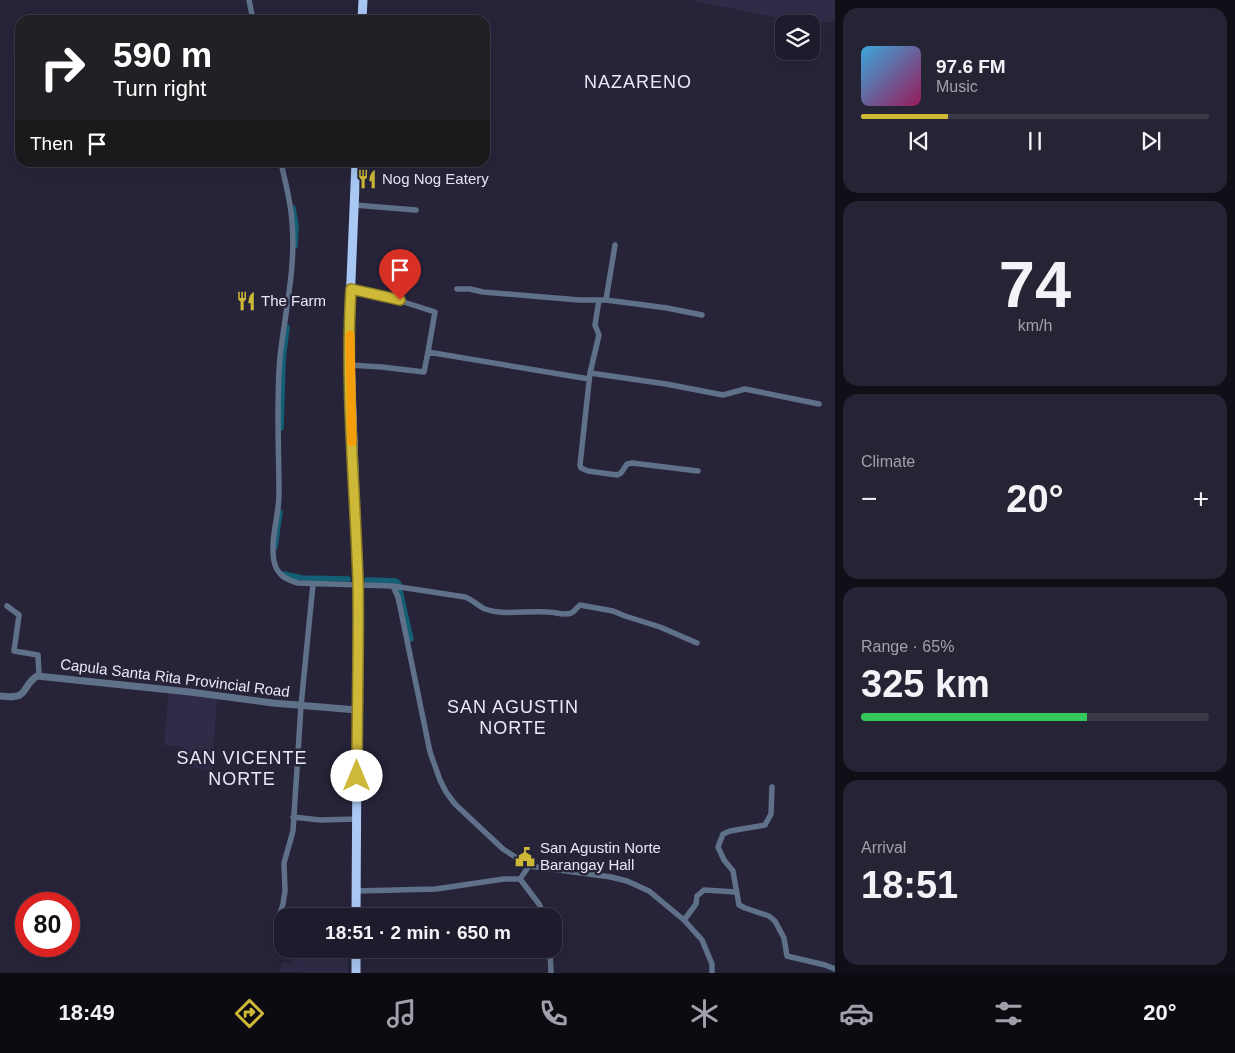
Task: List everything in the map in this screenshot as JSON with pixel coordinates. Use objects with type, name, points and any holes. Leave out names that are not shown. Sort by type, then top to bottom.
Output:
[{"type":"highway","points":[[362,15],[363,0]]},
{"type":"highway","points":[[356,167],[350,365],[358,584],[356,908]]},
{"type":"highway","points":[[356,958],[356,973]]},
{"type":"street","points":[[249,0],[252,15]]},
{"type":"street","points":[[281,167],[291,206],[293,242],[290,284],[280,358],[279,493],[272,549],[277,570],[284,578],[298,583],[393,586],[465,597],[474,601],[480,607],[492,611],[567,614],[574,612],[580,605],[613,611],[660,626],[697,643]]},
{"type":"street","points":[[354,205],[416,210]]},
{"type":"street","points":[[606,300],[615,245]]},
{"type":"street","points":[[350,365],[424,372],[435,312],[385,296],[351,289]]},
{"type":"street","points":[[457,289],[580,300],[606,300],[667,308],[702,315]]},
{"type":"street","points":[[599,300],[595,325],[599,335],[589,376],[580,468],[617,475],[621,473],[627,464],[632,463],[698,471]]},
{"type":"street","points":[[428,352],[589,376],[666,384],[723,395],[745,389],[819,404]]},
{"type":"street","points":[[282,908],[285,891],[284,862],[294,817],[301,706],[313,584]]},
{"type":"street","points":[[393,586],[398,597],[430,752],[440,780],[455,804],[492,840],[530,866],[573,871],[627,881],[649,891],[684,920],[702,940],[712,964],[712,973]]},
{"type":"street","points":[[7,606],[19,615],[14,650],[38,655],[39,676]]},
{"type":"street","name":"Capula Santa Rita Provincial Road","points":[[0,696],[8,697],[22,694],[34,678],[39,676],[190,692],[241,700],[357,710]]},
{"type":"street","points":[[772,787],[771,814],[765,825],[723,834],[718,847],[724,860],[733,871],[739,905],[769,916],[775,922],[784,938],[787,956],[835,969]]},
{"type":"street","points":[[294,817],[320,820],[357,819]]},
{"type":"street","points":[[520,879],[530,866]]},
{"type":"street","points":[[356,891],[436,889],[504,879],[520,879]]},
{"type":"street","points":[[520,879],[541,908]]},
{"type":"street","points":[[684,920],[696,904],[697,896],[704,890],[736,892]]},
{"type":"street","points":[[550,958],[551,973]]},
{"type":"shaded area","points":[[690,0],[835,0],[835,22],[820,22],[820,15],[775,15],[775,17]]},
{"type":"shaded area","points":[[169,690],[217,696],[212,770],[184,766],[183,747],[164,745]]},
{"type":"shaded area","points":[[291,958],[348,958],[348,973],[280,972],[282,962],[290,963]]},
{"type":"waterway","points":[[293,208],[296,227],[295,246]]},
{"type":"waterway","points":[[281,428],[283,360],[287,327]]},
{"type":"waterway","points":[[275,547],[280,512]]},
{"type":"waterway","points":[[283,574],[302,578],[348,579]]},
{"type":"waterway","points":[[367,580],[396,581],[399,584]]},
{"type":"waterway","points":[[400,591],[411,639]]},
{"type":"slow traffic","points":[[350,335],[352,442]]},
{"type":"place","name":"Nog Nog Eatery","points":[[367,179]]},
{"type":"place","name":"The Farm","points":[[246,301]]},
{"type":"place","name":"San Agustin Norte Barangay Hall","points":[[525,857]]},
{"type":"district","name":"NAZARENO","points":[[638,82]]},
{"type":"district","name":"SAN AGUSTIN NORTE","points":[[513,718]]},
{"type":"district","name":"SAN VICENTE NORTE","points":[[242,768]]},
{"type":"route","points":[[357,776],[358,584],[350,390],[349,327],[351,289],[400,300]]}]
